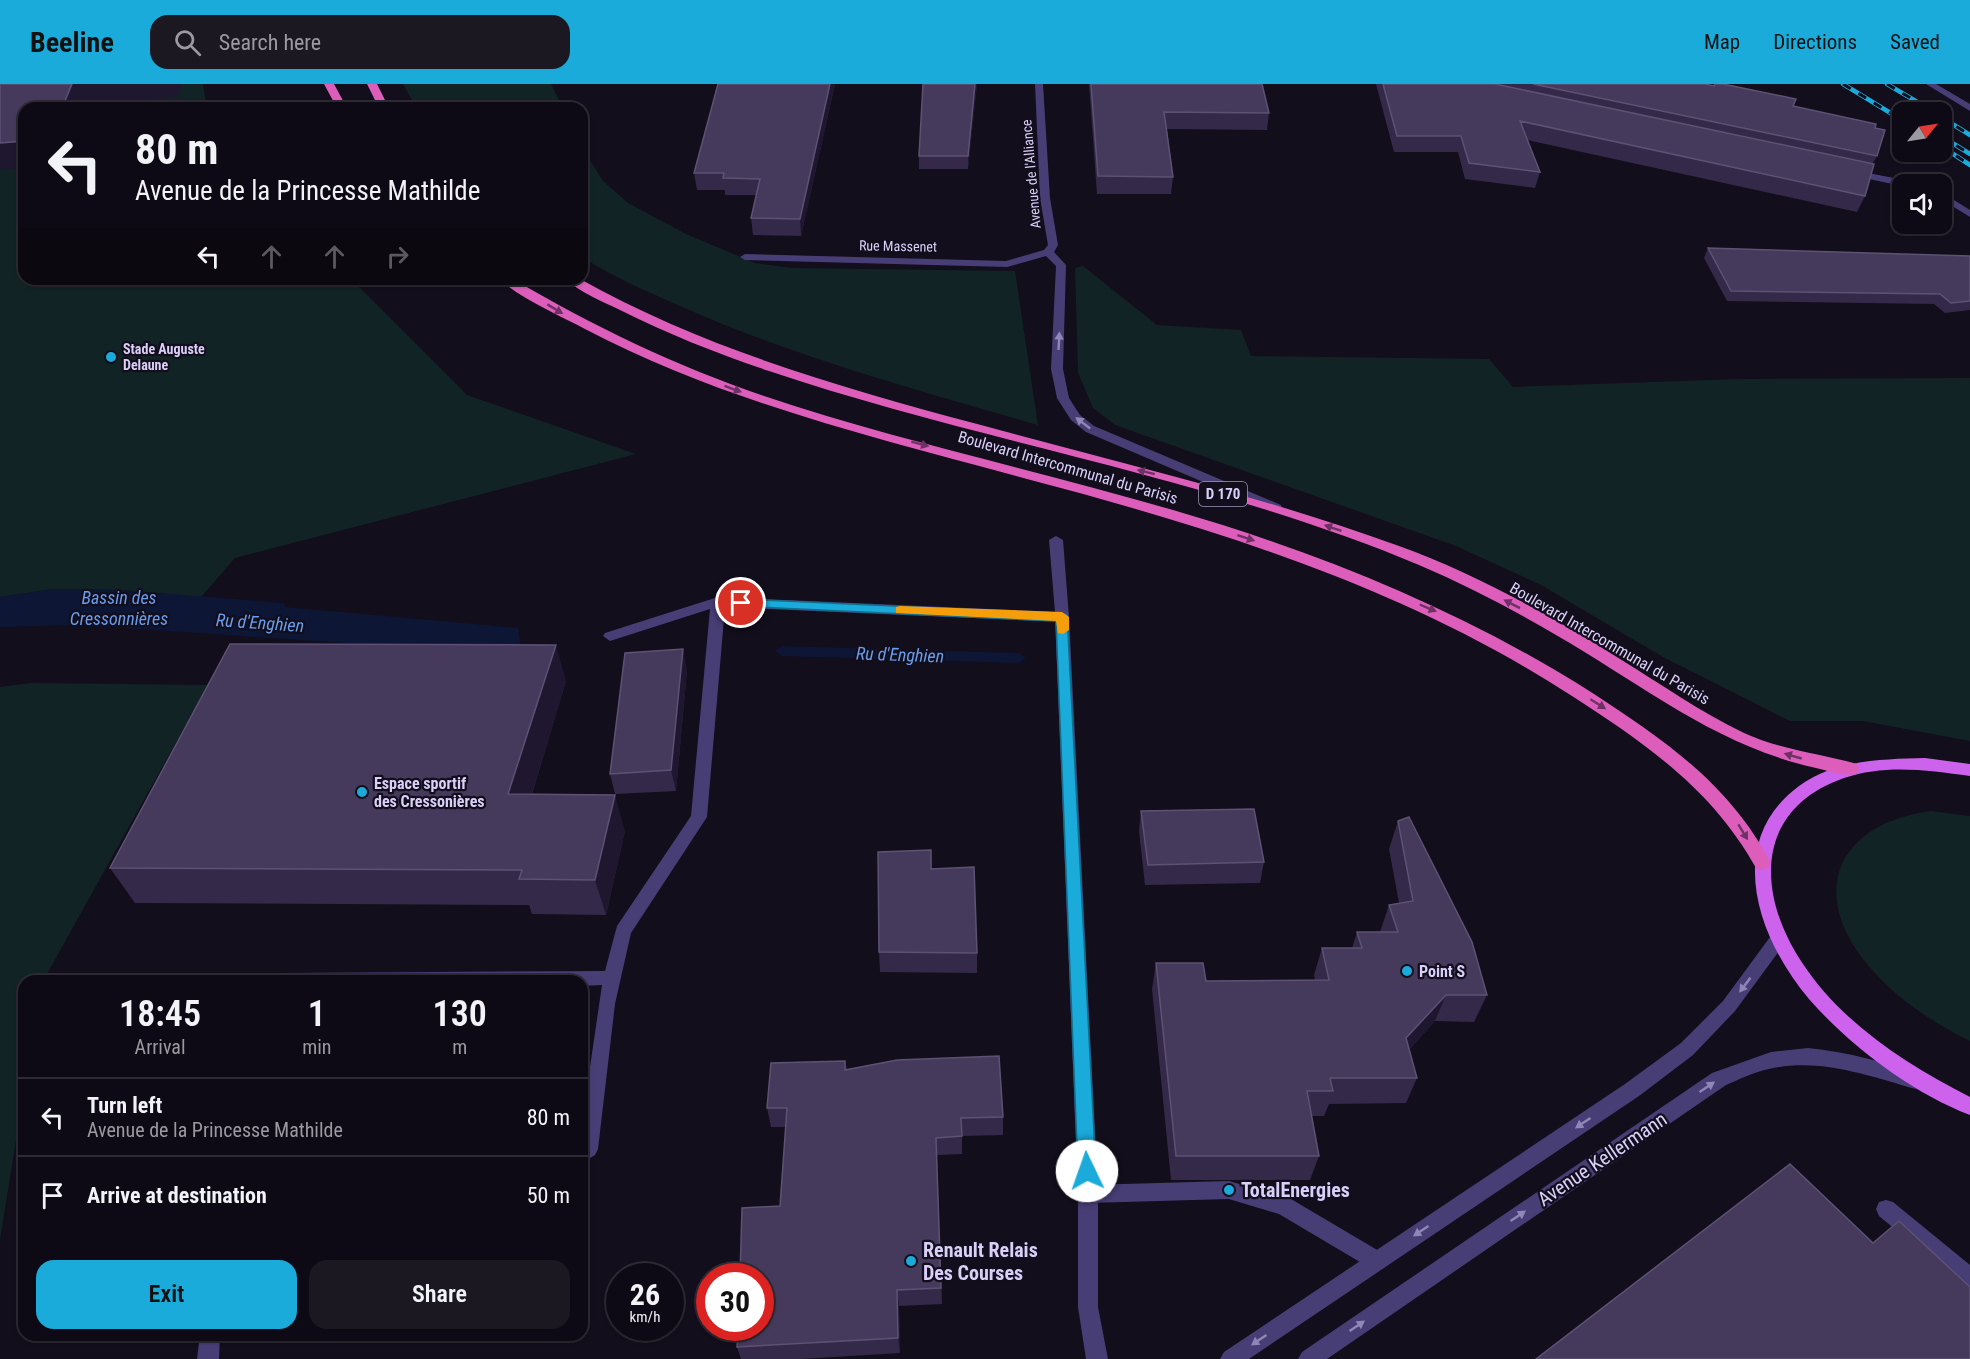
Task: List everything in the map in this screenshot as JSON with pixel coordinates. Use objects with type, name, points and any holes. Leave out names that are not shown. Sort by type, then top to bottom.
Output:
[{"type":"highway","points":[[329,84],[339,102]]},
{"type":"highway","points":[[372,84],[381,102]]},
{"type":"highway","name":"Boulevard Intercommunal du Parisis","points":[[515,285],[563,314],[623,344],[760,399],[1191,520],[1304,557],[1435,610],[1534,664],[1616,716],[1676,758],[1733,816],[1762,863]]},
{"type":"highway","name":"Boulevard Intercommunal du Parisis","points":[[582,285],[640,315],[799,378],[940,419],[1175,479],[1290,514],[1402,553],[1464,580],[1537,617],[1693,713],[1739,738],[1796,757],[1851,769]]},
{"type":"main road","points":[[1970,770],[1921,763],[1884,763],[1851,769],[1826,777],[1788,803],[1775,820],[1766,841],[1762,863],[1766,899],[1779,938],[1798,969],[1822,1000],[1851,1029],[1925,1084],[1970,1106]]},
{"type":"street","name":"Avenue de l'Alliance","points":[[1039,84],[1046,198],[1053,245],[1048,252],[1060,265],[1057,369],[1063,398],[1075,417],[1098,433],[1290,514]]},
{"type":"street","points":[[1930,84],[1970,108]]},
{"type":"street","points":[[1839,170],[1892,181]]},
{"type":"street","points":[[1952,202],[1970,213]]},
{"type":"street","name":"Rue Massenet","points":[[746,257],[1007,264],[1048,252]]},
{"type":"street","points":[[1056,540],[1062,617],[1088,1194],[1088,1307],[1097,1359]]},
{"type":"street","points":[[610,636],[718,602],[1062,617]]},
{"type":"street","points":[[588,1130],[606,1004],[623,930],[699,817],[718,602]]},
{"type":"street","points":[[1231,1359],[1632,1090],[1687,1049],[1729,1006],[1779,938]]},
{"type":"street","points":[[588,978],[613,978]]},
{"type":"street","name":"Avenue Kellermann","points":[[1309,1359],[1719,1079],[1772,1059],[1803,1057],[1839,1060],[1925,1084]]},
{"type":"street","points":[[1088,1194],[1229,1190],[1284,1206],[1377,1261]]},
{"type":"street","points":[[1887,1209],[1970,1278]]},
{"type":"street","points":[[208,1359],[210,1341]]},
{"type":"shaded area","points":[[0,84],[203,84],[206,102],[18,102],[18,285],[357,285],[467,395],[636,454],[235,558],[201,597],[121,590],[54,589],[0,597]]},
{"type":"shaded area","points":[[403,84],[551,84],[560,102],[413,102]]},
{"type":"shaded area","points":[[588,157],[603,181],[628,203],[686,234],[755,263],[793,268],[1015,271],[1038,425],[857,372],[767,341],[667,300],[588,260]]},
{"type":"shaded area","points":[[1083,266],[1157,325],[1241,330],[1251,356],[1489,359],[1513,387],[1740,379],[1970,378],[1970,741],[1863,721],[1790,721],[1663,657],[1541,585],[1456,546],[1115,425],[1093,408],[1078,373],[1075,268]]},
{"type":"shaded area","points":[[31,683],[208,685],[46,975],[18,975],[18,1128],[0,1240],[0,687]]},
{"type":"shaded area","points":[[1931,811],[1970,816],[1970,1041],[1919,1011],[1884,982],[1853,944],[1840,917],[1836,892],[1840,869],[1852,848],[1871,831],[1898,819]]},
{"type":"water","name":"Bassin des Cressonnières","points":[[54,589],[121,590],[284,603],[285,607],[518,628],[522,655],[81,625],[0,627],[0,597]]},
{"type":"building","points":[[0,84],[72,84],[64,102],[18,102],[18,142],[0,143]]},
{"type":"building","points":[[718,84],[830,84],[800,219],[751,218],[760,179],[723,178],[724,173],[694,173]]},
{"type":"building","points":[[923,84],[975,84],[968,156],[919,156]]},
{"type":"building","points":[[1091,84],[1262,84],[1269,113],[1164,112],[1173,177],[1098,176]]},
{"type":"building","points":[[1383,84],[1495,84],[1874,164],[1865,196],[1520,121],[1540,172],[1469,163],[1461,136],[1397,136]]},
{"type":"building","points":[[1533,84],[1705,84],[1714,86],[1723,84],[1796,99],[1793,106],[1876,124],[1875,128],[1885,130],[1877,156]]},
{"type":"building","points":[[1708,248],[1970,256],[1970,301],[1951,303],[1940,294],[1731,291]]},
{"type":"building","name":"Espace sportif des Cressonières","points":[[230,644],[556,645],[508,794],[615,795],[595,880],[519,879],[522,870],[110,868]]},
{"type":"building","points":[[683,649],[671,770],[610,774],[625,653]]},
{"type":"building","points":[[1254,809],[1264,862],[1148,865],[1141,811]]},
{"type":"building","points":[[1409,817],[1472,942],[1487,995],[1446,995],[1406,1038],[1417,1078],[1330,1078],[1333,1091],[1307,1091],[1319,1156],[1176,1156],[1156,963],[1203,963],[1206,981],[1329,980],[1322,948],[1362,948],[1357,932],[1398,932],[1389,905],[1413,901],[1398,821]]},
{"type":"building","points":[[931,850],[931,869],[974,867],[977,953],[879,952],[878,852]]},
{"type":"building","points":[[999,1056],[1003,1117],[961,1118],[962,1136],[936,1138],[941,1288],[897,1290],[898,1338],[737,1347],[737,1341],[774,1341],[774,1263],[740,1263],[742,1208],[780,1206],[787,1108],[767,1108],[771,1063],[845,1061],[845,1070],[897,1060]]},
{"type":"building","points":[[1790,1164],[1873,1243],[1899,1221],[1970,1287],[1970,1359],[1536,1359]]},
{"type":"waterway","name":"Ru d'Enghien","points":[[782,651],[1019,658]]},
{"type":"railway","points":[[1843,84],[1892,114]]},
{"type":"railway","points":[[1887,84],[1917,102]]},
{"type":"railway","points":[[1952,124],[1970,135]]},
{"type":"railway","points":[[1952,143],[1970,154]]},
{"type":"railway","points":[[1952,153],[1970,165]]},
{"type":"slow traffic","points":[[900,610],[1062,617],[1063,630]]},
{"type":"place","name":"Stade Auguste Delaune","points":[[111,357]]},
{"type":"place","name":"Espace sportif des Cressonières","points":[[362,792]]},
{"type":"place","name":"Point S","points":[[1407,971]]},
{"type":"place","name":"TotalEnergies","points":[[1229,1190]]},
{"type":"place","name":"Renault Relais Des Courses","points":[[911,1261]]},
{"type":"route","points":[[741,603],[1062,617],[1087,1171]]}]
